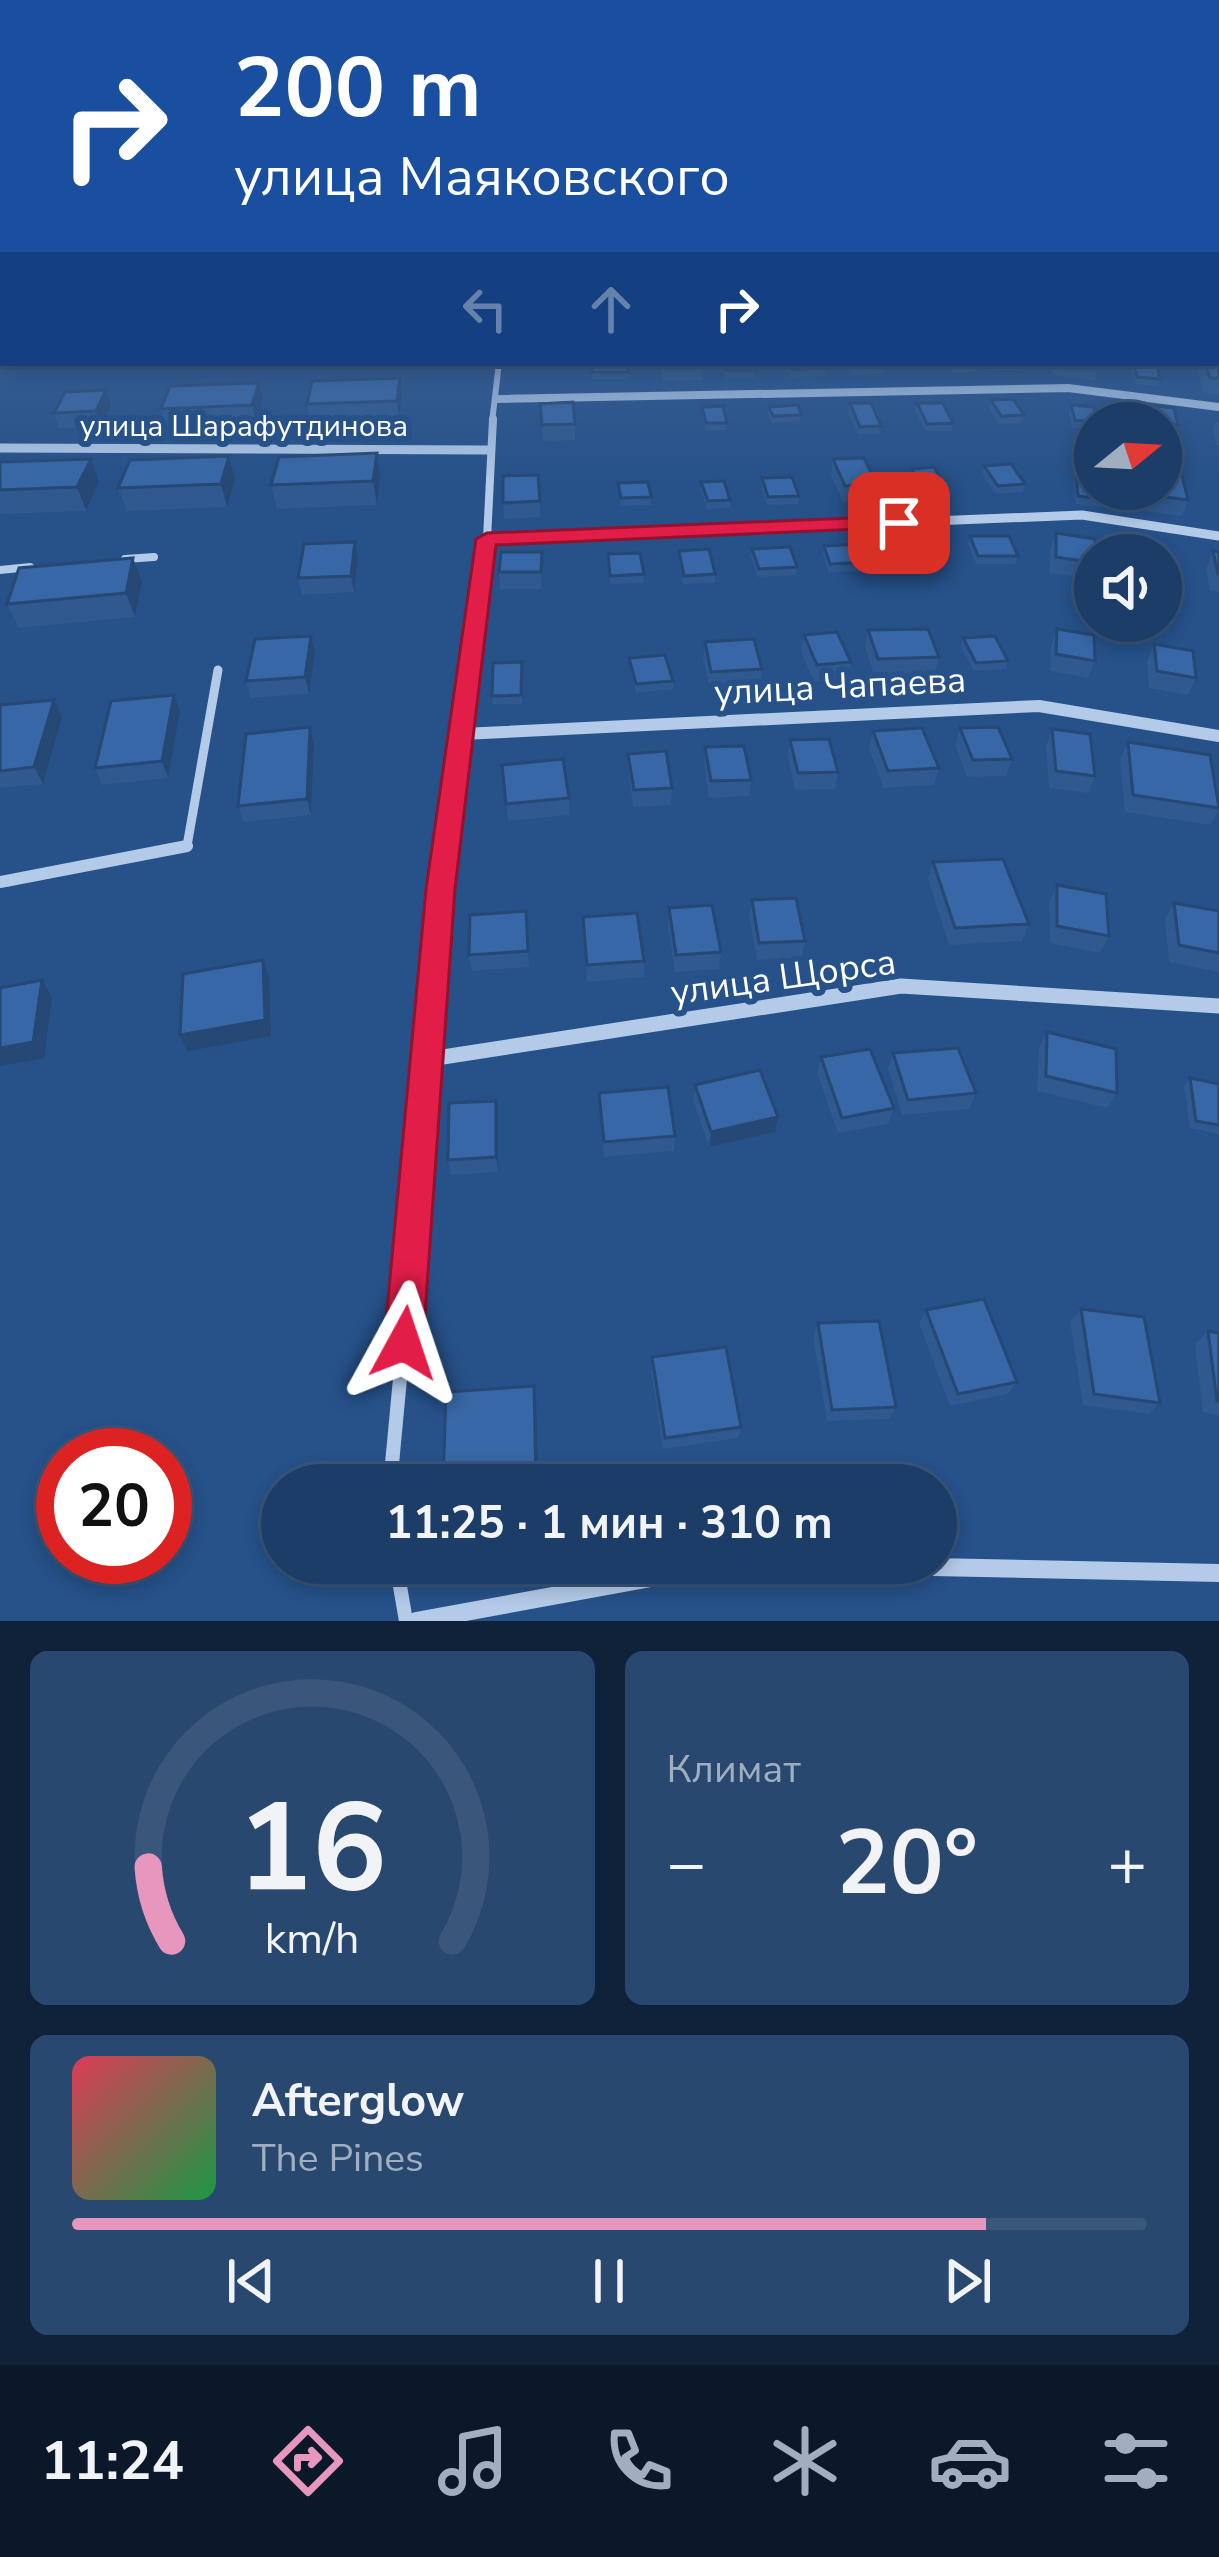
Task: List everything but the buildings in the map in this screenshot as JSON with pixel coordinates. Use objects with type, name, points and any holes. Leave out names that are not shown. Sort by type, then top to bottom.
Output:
[{"type":"street","points":[[497,399],[1068,388],[1219,407]]},
{"type":"street","name":"улица Шарафутдинова","points":[[0,448],[489,450]]},
{"type":"street","points":[[487,539],[1082,515],[1219,536]]},
{"type":"street","name":"улица Чапаева","points":[[462,734],[1039,706],[1219,736]]},
{"type":"street","points":[[0,882],[187,846]]},
{"type":"street","name":"улица Щорса","points":[[430,1059],[901,986],[1219,1006]]},
{"type":"street","points":[[416,1621],[733,1563],[1219,1573]]},
{"type":"lane","points":[[392,1464],[430,1059],[440,889],[487,539],[489,450],[499,366]]},
{"type":"lane","points":[[110,561],[154,557]]},
{"type":"lane","points":[[0,570],[44,566]]},
{"type":"lane","points":[[187,846],[218,670]]},
{"type":"lane","points":[[400,1584],[406,1621]]},
{"type":"route","points":[[404,1343],[440,889],[487,539],[899,523]]}]
